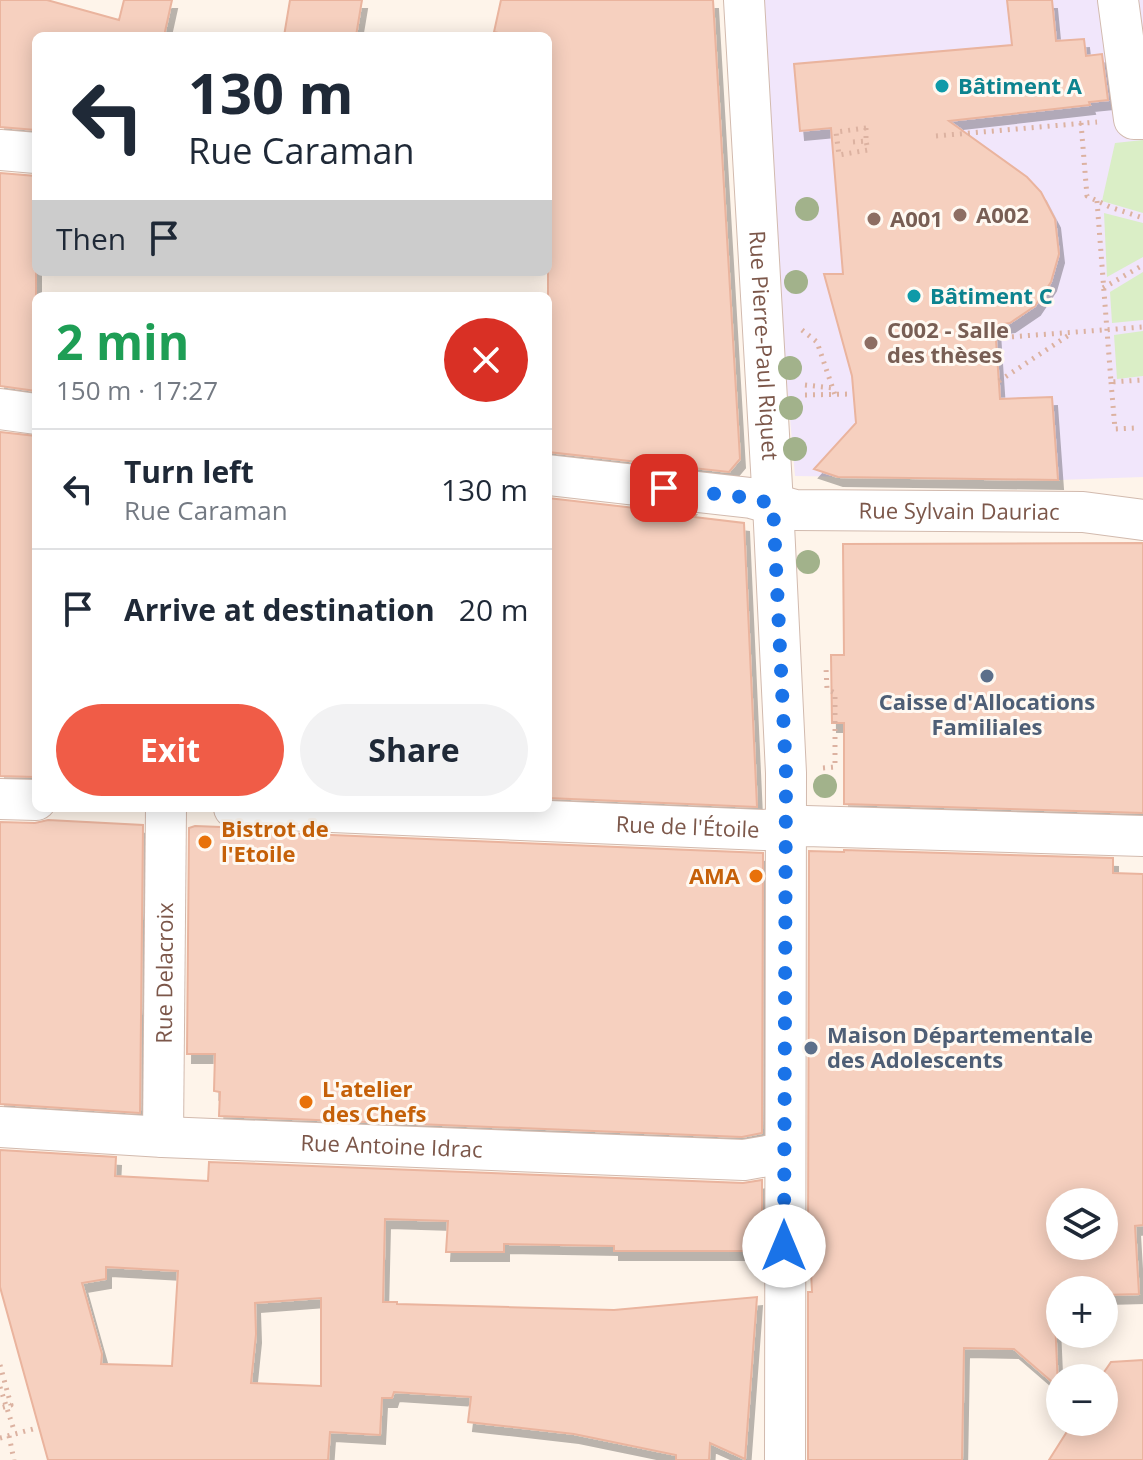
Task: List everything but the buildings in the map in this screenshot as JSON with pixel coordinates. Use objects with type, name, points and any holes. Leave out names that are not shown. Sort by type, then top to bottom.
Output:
[{"type":"street","name":"Rue Pierre-Paul Riquet","points":[[744,0],[786,773],[785,1460]]},
{"type":"street","points":[[1099,0],[1112,121],[1134,119],[1118,0]]},
{"type":"street","points":[[0,150],[32,153]]},
{"type":"street","points":[[0,409],[32,413]]},
{"type":"street","name":"Rue Sylvain Dauriac","points":[[552,475],[751,498],[795,510],[1083,512],[1143,520]]},
{"type":"street","points":[[0,799],[32,800]]},
{"type":"street","name":"Rue Delacroix","points":[[163,1137],[166,812]]},
{"type":"street","name":"Rue de l'Étoile","points":[[330,812],[764,830],[806,826],[1143,836]]},
{"type":"street","name":"Rue Antoine Idrac","points":[[0,1127],[163,1137],[744,1160],[784,1153]]},
{"type":"path","points":[[936,136],[1112,121],[1087,196],[1143,218]]},
{"type":"path","points":[[865,126],[866,141],[868,150],[839,155],[836,132],[865,126]]},
{"type":"path","points":[[853,142],[866,141]]},
{"type":"path","points":[[1097,201],[1115,429],[1135,428]]},
{"type":"path","points":[[1103,288],[1143,265]]},
{"type":"path","points":[[793,323],[817,342],[835,395]]},
{"type":"path","points":[[996,338],[1143,327]]},
{"type":"path","points":[[999,381],[1074,332]]},
{"type":"path","points":[[1111,382],[1143,380]]},
{"type":"path","points":[[802,385],[833,388]]},
{"type":"path","points":[[804,395],[852,394]]},
{"type":"path","points":[[822,755],[823,768],[835,767],[835,693],[827,689],[827,668]]},
{"type":"path","points":[[0,1365],[11,1405],[0,1408]]},
{"type":"path","points":[[0,1387],[13,1427]]},
{"type":"path","points":[[0,1438],[33,1429]]},
{"type":"path","points":[[9,1436],[14,1460]]},
{"type":"shaded area","points":[[762,0],[1143,0],[1143,477],[1058,480],[795,476],[781,314]]},
{"type":"green space","points":[[1143,140],[1143,213],[1102,201],[1115,143]]},
{"type":"green space","points":[[1104,213],[1143,223],[1143,257],[1107,277]]},
{"type":"green space","points":[[1143,272],[1143,320],[1112,323],[1110,292]]},
{"type":"green space","points":[[1143,331],[1143,376],[1117,379],[1114,335]]},
{"type":"place","name":"Bâtiment A","points":[[942,86]]},
{"type":"place","name":"A002","points":[[960,215]]},
{"type":"place","name":"A001","points":[[874,219]]},
{"type":"place","name":"Bâtiment C","points":[[914,296]]},
{"type":"place","name":"C002 - Salle des thèses","points":[[871,343]]},
{"type":"place","name":"Caisse d'Allocations Familiales","points":[[987,676]]},
{"type":"place","name":"Bistrot de l'Etoile","points":[[205,842]]},
{"type":"place","name":"AMA","points":[[756,876]]},
{"type":"place","name":"Maison Départementale des Adolescents","points":[[811,1048]]},
{"type":"place","name":"L'atelier des Chefs","points":[[306,1102]]},
{"type":"route","points":[[664,488],[751,498],[773,504],[787,828],[784,1246]]}]
